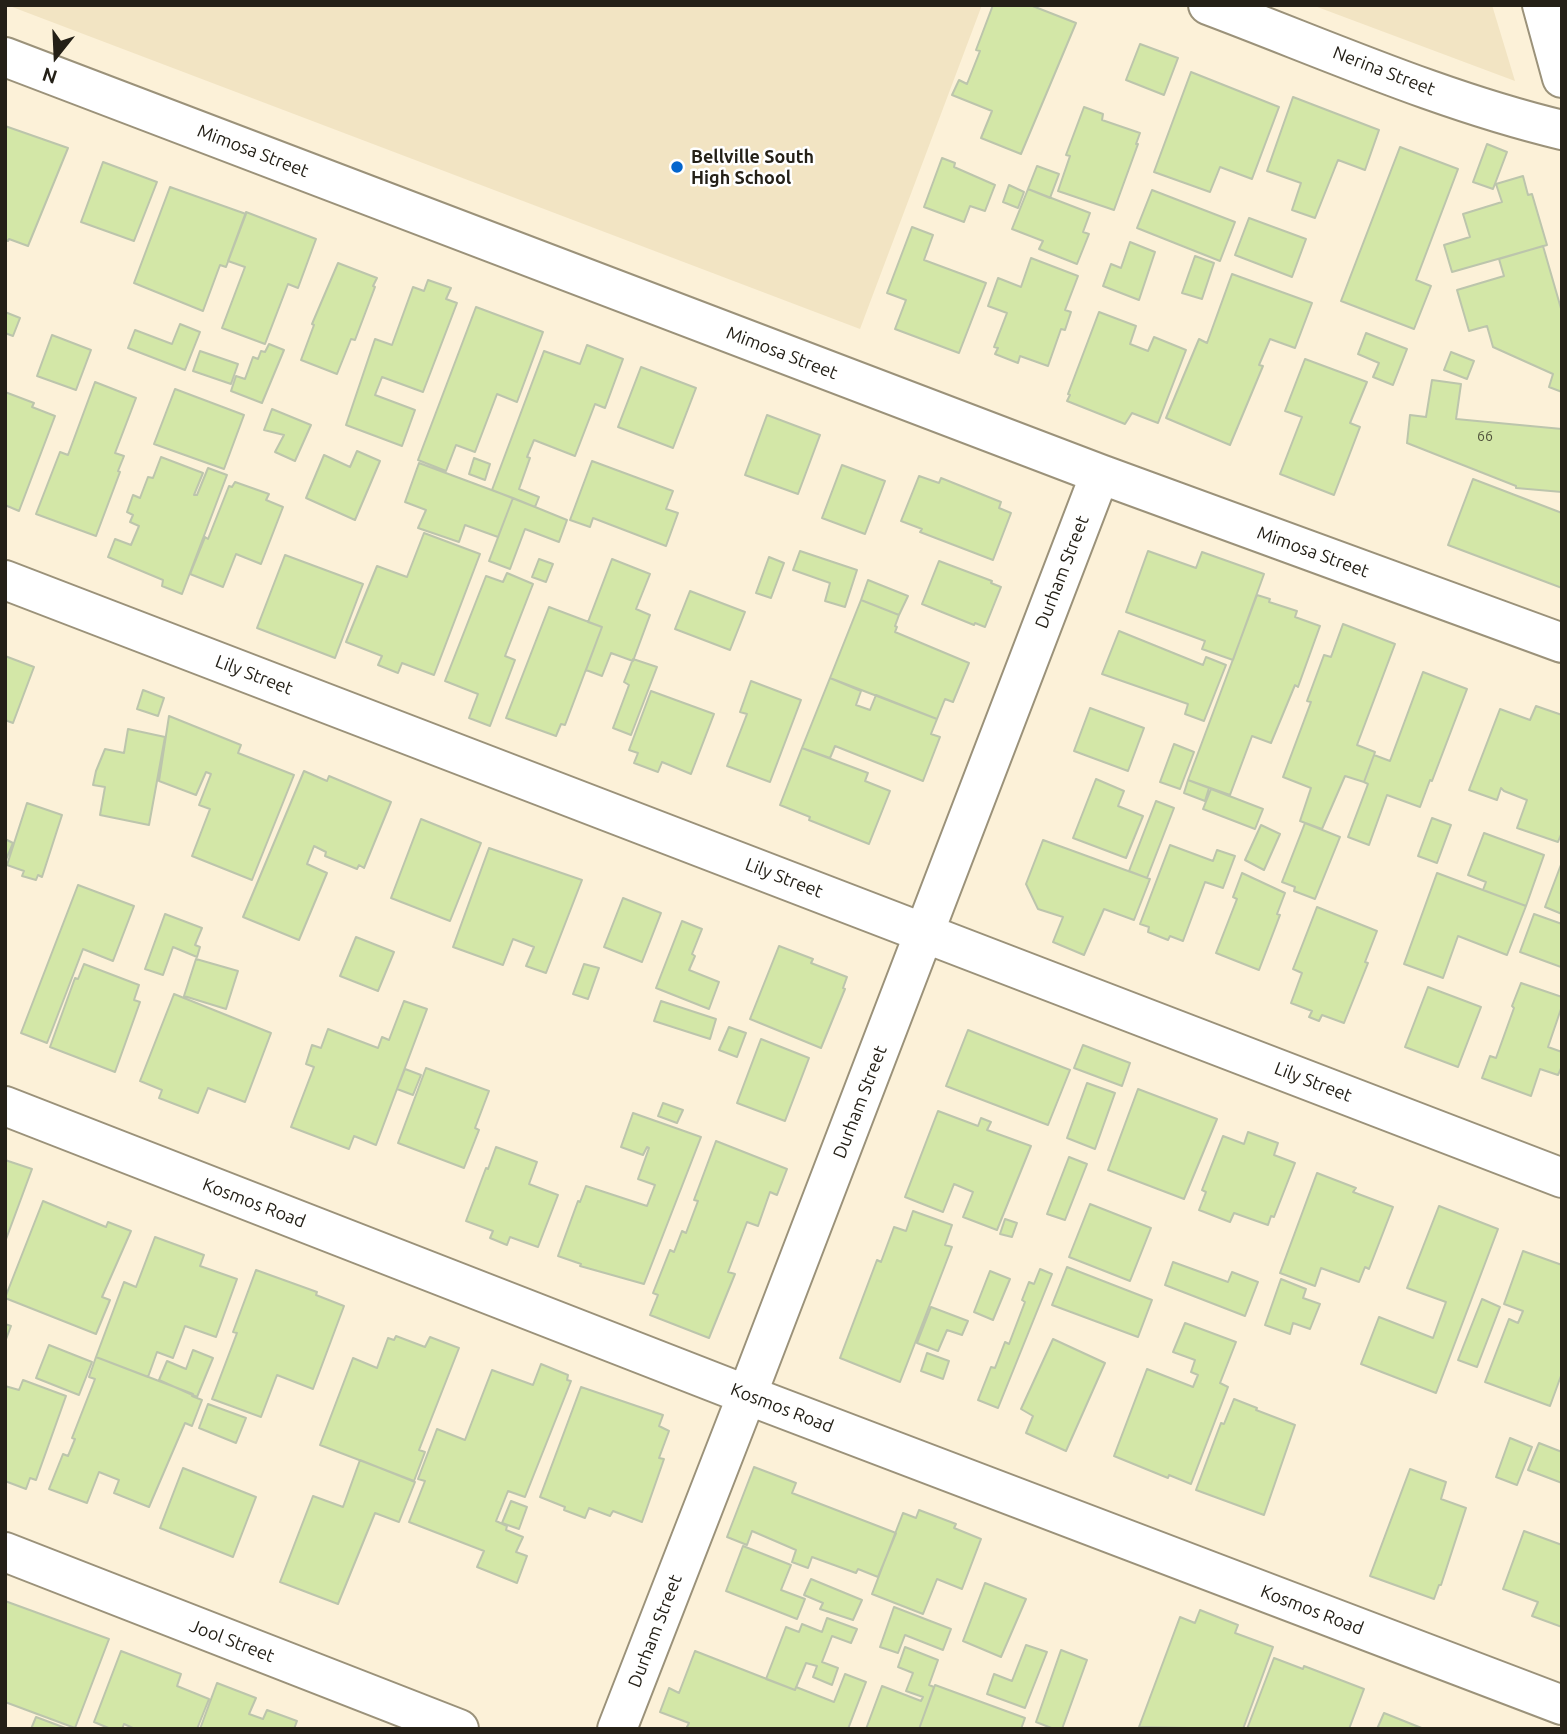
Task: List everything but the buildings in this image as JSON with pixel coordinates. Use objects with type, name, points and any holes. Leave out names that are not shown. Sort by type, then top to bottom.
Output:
[{"type":"street","name":"Nerina Street","points":[[1208,5],[1453,98],[1562,130]]},
{"type":"street","points":[[1542,5],[1562,78]]},
{"type":"street","name":"Mimosa Street","points":[[5,57],[1100,474],[1562,643]]},
{"type":"street","name":"Durham Street","points":[[617,1729],[1100,474]]},
{"type":"street","name":"Lily Street","points":[[5,580],[1562,1178]]},
{"type":"street","name":"Kosmos Road","points":[[5,1106],[747,1395],[1562,1705]]},
{"type":"street","name":"Jool Street","points":[[5,1552],[459,1729]]},
{"type":"shaded area","name":"Bellville South High School","points":[[7,5],[982,5],[860,329]]},
{"type":"shaded area","points":[[1312,5],[1492,5],[1515,81]]},
{"type":"place","name":"Bellville South High School","points":[[677,167]]}]
